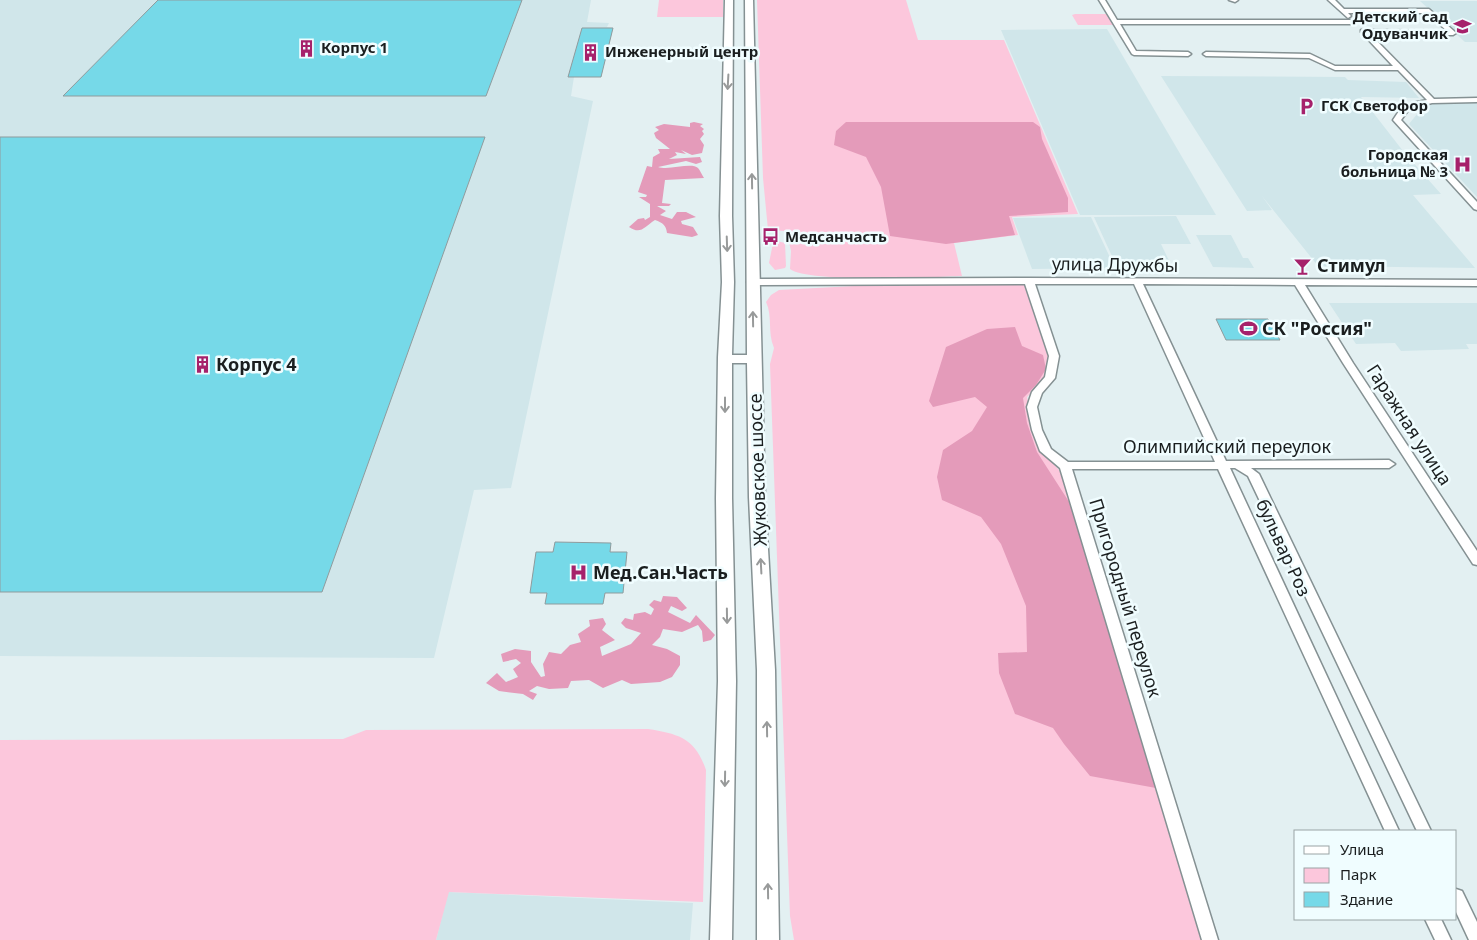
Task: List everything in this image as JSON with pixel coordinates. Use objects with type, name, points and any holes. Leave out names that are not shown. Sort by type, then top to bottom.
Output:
[{"type":"main road","name":"Жуковское шоссе","points":[[729,0],[739,17],[751,115],[752,282],[757,497],[766,670],[768,940]]},
{"type":"main road","name":"Жуковское шоссе","points":[[721,940],[728,681],[724,498],[725,357],[728,282],[726,216],[727,115],[730,52],[739,17],[748,0]]},
{"type":"main road","points":[[727,115],[739,118],[751,115]]},
{"type":"main road","points":[[726,216],[745,214],[753,216]]},
{"type":"main road","points":[[725,357],[735,360],[748,360],[754,357]]},
{"type":"street","points":[[1102,0],[1134,53],[1188,54]]},
{"type":"street","points":[[1331,0],[1432,100]]},
{"type":"street","points":[[1342,11],[1429,11],[1453,33],[1365,34]]},
{"type":"street","points":[[1114,22],[1354,22]]},
{"type":"street","points":[[1206,54],[1310,56],[1320,60],[1326,66],[1335,68],[1400,68]]},
{"type":"street","points":[[1477,100],[1432,100],[1406,107],[1397,120],[1477,207]]},
{"type":"street","points":[[1029,280],[1054,356],[1050,378],[1037,392],[1032,407],[1037,430],[1046,451],[1065,466]]},
{"type":"street","name":"улица Дружбы","points":[[752,282],[1029,280],[1477,283]]},
{"type":"street","name":"бульвар Роз","points":[[1138,282],[1392,830]]},
{"type":"street","name":"Гаражная улица","points":[[1298,282],[1348,363],[1477,562]]},
{"type":"street","points":[[1235,464],[1253,474],[1424,830]]},
{"type":"street","name":"Олимпийский переулок","points":[[1065,466],[1389,464]]},
{"type":"street","name":"Пригородный переулок","points":[[1065,466],[1210,940]]},
{"type":"street","points":[[1457,898],[1477,939]]},
{"type":"street","points":[[1432,920],[1442,940]]},
{"type":"shaded area","points":[[0,0],[591,0],[587,22],[609,23],[607,27],[613,28],[601,77],[574,77],[571,96],[593,101],[511,488],[474,490],[434,658],[0,656]]},
{"type":"shaded area","name":"Детский сад Одуванчик","points":[[1420,1],[1477,1],[1477,42],[1465,42]]},
{"type":"shaded area","points":[[1107,29],[1216,215],[1080,215],[1001,30]]},
{"type":"shaded area","points":[[1161,76],[1345,77],[1348,80],[1406,82],[1419,98],[1361,97],[1403,151],[1441,194],[1413,195],[1475,268],[1318,266],[1262,196],[1272,210],[1247,211]]},
{"type":"shaded area","name":"Городская больница № 3","points":[[1477,103],[1477,197],[1409,124],[1422,108],[1433,104]]},
{"type":"shaded area","points":[[846,122],[1033,122],[1040,127],[1042,139],[1068,198],[1068,212],[1009,216],[1015,235],[946,244],[890,236],[881,187],[866,157],[834,145],[836,131]]},
{"type":"shaded area","points":[[690,123],[703,124],[700,126],[704,129],[702,131],[704,134],[700,139],[704,145],[702,153],[692,155],[681,150],[686,154],[675,152],[677,155],[669,159],[700,157],[702,162],[696,164],[686,161],[658,167],[695,166],[704,178],[665,180],[662,203],[671,204],[669,206],[657,206],[666,211],[660,215],[672,219],[677,212],[686,212],[696,217],[681,221],[682,224],[693,227],[698,235],[692,237],[667,233],[664,225],[655,220],[640,230],[629,227],[638,219],[644,218],[645,220],[650,217],[650,204],[639,197],[646,197],[647,195],[638,192],[647,166],[652,167],[653,157],[660,153],[658,149],[670,149],[656,138],[654,133],[659,130],[655,127],[664,124],[690,127]]},
{"type":"shaded area","points":[[1176,216],[1191,244],[1161,244],[1172,267],[1117,267],[1094,217]]},
{"type":"shaded area","points":[[1091,217],[1115,268],[1032,269],[1013,218]]},
{"type":"shaded area","points":[[1196,235],[1231,235],[1243,258],[1248,258],[1254,268],[1213,267]]},
{"type":"shaded area","points":[[1329,303],[1477,303],[1477,344],[1466,344],[1469,349],[1401,351],[1395,343],[1356,344]]},
{"type":"shaded area","points":[[1015,327],[1022,346],[1043,355],[1046,369],[1036,385],[1023,398],[1027,423],[1037,452],[1073,508],[1156,788],[1090,776],[1053,728],[1015,714],[999,673],[998,653],[1027,652],[1026,606],[1001,544],[981,517],[942,500],[937,477],[943,450],[972,431],[987,407],[975,397],[933,407],[929,401],[946,347],[987,329]]},
{"type":"shaded area","points":[[663,596],[677,597],[687,608],[682,611],[671,606],[668,612],[690,623],[696,615],[715,635],[711,640],[703,642],[702,631],[698,625],[682,632],[663,629],[660,637],[652,645],[667,649],[680,656],[680,665],[672,677],[660,682],[631,684],[622,680],[603,688],[589,680],[571,681],[568,688],[549,689],[537,686],[529,691],[537,694],[533,700],[523,694],[499,691],[486,683],[497,673],[506,682],[518,677],[513,669],[521,663],[516,659],[503,662],[501,654],[515,649],[531,651],[531,662],[541,677],[545,676],[543,664],[549,652],[561,654],[570,645],[581,642],[578,634],[590,626],[589,620],[603,618],[606,624],[602,630],[615,640],[600,647],[602,656],[631,644],[641,633],[626,628],[621,623],[625,618],[633,620],[634,614],[645,612],[651,615],[654,609],[649,605],[654,600],[661,602]]},
{"type":"shaded area","points":[[448,892],[693,903],[690,940],[436,940]]},
{"type":"green space","points":[[659,0],[723,0],[723,17],[657,17]]},
{"type":"green space","points":[[757,0],[906,0],[918,40],[1004,40],[1078,214],[1012,217],[1018,235],[954,243],[962,276],[844,278],[801,273],[790,269],[791,251],[789,242],[786,240],[785,231],[768,230],[763,178]]},
{"type":"green space","points":[[1106,14],[1114,25],[1078,25],[1072,15]]},
{"type":"green space","points":[[777,241],[785,243],[786,266],[785,268],[775,270],[769,263],[773,243]]},
{"type":"green space","points":[[910,283],[1027,284],[1051,356],[1045,380],[1027,397],[1038,446],[1066,478],[1203,940],[794,940],[790,916],[770,364],[774,348],[766,302],[771,295],[779,290]]},
{"type":"green space","points":[[648,729],[669,733],[684,739],[697,751],[706,770],[703,902],[449,892],[436,940],[0,940],[0,740],[343,739],[366,730]]},
{"type":"building","name":"Корпус 1","points":[[158,0],[522,0],[486,96],[63,96]]},
{"type":"building","name":"Инженерный центр","points":[[582,28],[613,28],[601,77],[568,77]]},
{"type":"building","name":"Корпус 4","points":[[0,137],[485,137],[322,592],[0,592]]},
{"type":"building","name":"СК \"Россия\"","points":[[1216,319],[1268,319],[1280,340],[1226,340]]},
{"type":"building","name":"Мед.Сан.Часть","points":[[555,542],[611,543],[610,552],[627,552],[623,593],[605,593],[603,604],[545,604],[547,593],[530,593],[536,552],[553,552]]},
{"type":"place","name":"Детский сад Одуванчик","points":[[1462,26]]},
{"type":"place","name":"Корпус 1","points":[[307,48]]},
{"type":"place","name":"Инженерный центр","points":[[591,52]]},
{"type":"place","name":"ГСК Светофор","points":[[1307,106]]},
{"type":"place","name":"Городская больница № 3","points":[[1462,164]]},
{"type":"place","name":"Медсанчасть","points":[[771,237]]},
{"type":"place","name":"Стимул","points":[[1303,266]]},
{"type":"place","name":"СК \"Россия\"","points":[[1248,329]]},
{"type":"place","name":"Корпус 4","points":[[202,365]]},
{"type":"place","name":"Мед.Сан.Часть","points":[[579,573]]}]
